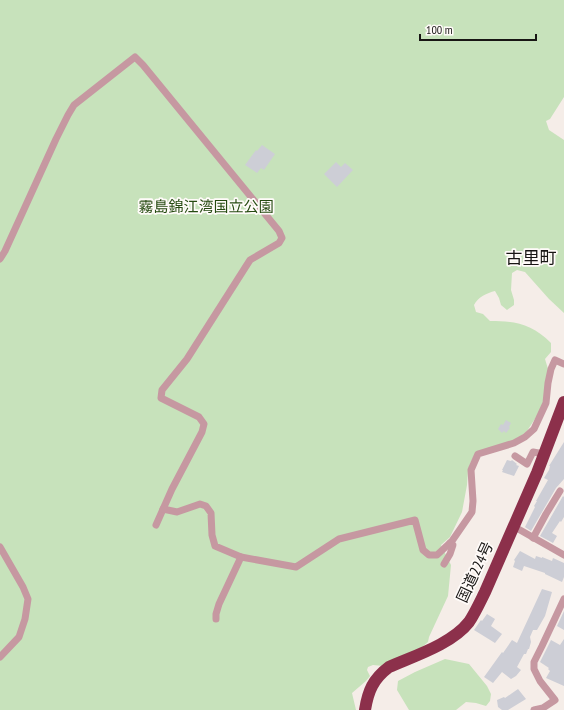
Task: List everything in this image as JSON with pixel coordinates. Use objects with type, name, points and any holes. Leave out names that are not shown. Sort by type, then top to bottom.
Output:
[{"type":"highway","name":"国道224号","points":[[365,710],[366,699],[370,687],[383,671],[445,642],[459,632],[478,608],[544,454],[561,420],[564,402]]},
{"type":"street","points":[[0,259],[56,139],[74,105],[135,57],[279,232],[282,238],[279,243],[250,260],[186,360],[162,390],[161,398],[199,417],[204,424],[202,432],[172,489],[156,525]]},
{"type":"street","points":[[163,508],[177,512],[200,504],[206,506],[211,512],[212,534],[216,546],[241,557],[296,567],[339,539],[414,520],[423,550],[429,555],[437,555],[450,542],[472,512],[473,501],[471,470],[478,454],[514,444],[534,429],[546,403],[551,369],[555,360],[563,361]]},
{"type":"street","points":[[515,456],[527,464],[533,452],[544,454]]},
{"type":"street","points":[[534,538],[546,514],[560,492]]},
{"type":"street","points":[[513,526],[564,555]]},
{"type":"street","points":[[444,564],[453,545],[450,542]]},
{"type":"street","points":[[0,547],[28,599],[25,619],[19,637],[0,657]]},
{"type":"street","points":[[216,619],[219,604],[241,557]]},
{"type":"street","points":[[534,710],[543,708],[555,700],[540,681],[534,669],[534,662],[564,599]]},
{"type":"green space","name":"霧島錦江湾国立公園","points":[[0,0],[564,0],[564,97],[550,119],[546,121],[549,130],[564,140],[564,313],[549,299],[525,272],[517,270],[512,273],[511,290],[514,305],[507,310],[501,305],[495,291],[483,296],[474,305],[476,312],[483,314],[490,321],[523,325],[537,332],[551,343],[551,352],[545,359],[548,369],[544,405],[527,431],[519,438],[474,456],[468,471],[462,512],[450,537],[441,545],[451,565],[448,596],[428,642],[421,648],[383,666],[373,665],[368,667],[367,670],[370,676],[352,693],[356,710],[0,710]]},
{"type":"green space","points":[[445,659],[469,664],[487,686],[491,694],[490,701],[486,706],[466,702],[456,710],[409,710],[397,690],[398,681]]},
{"type":"building","points":[[262,145],[275,154],[264,170],[261,168],[257,173],[245,165],[256,150],[257,151]]},
{"type":"building","points":[[336,162],[341,167],[345,163],[353,170],[337,187],[324,174]]},
{"type":"building","points":[[163,201],[170,204],[167,211],[160,207]]},
{"type":"building","points":[[506,420],[511,423],[510,428],[506,433],[504,431],[502,433],[498,429]]},
{"type":"building","points":[[564,442],[564,479],[556,488],[531,531],[525,527],[535,507],[536,501],[548,480],[544,478],[549,470],[549,466]]},
{"type":"building","points":[[507,460],[512,460],[519,466],[514,476],[502,472]]},
{"type":"building","points":[[563,496],[564,517],[552,533],[557,536],[553,543],[540,536]]},
{"type":"building","points":[[520,551],[535,559],[536,556],[552,561],[553,558],[564,563],[564,577],[562,582],[545,573],[524,566],[522,571],[513,567],[514,560]]},
{"type":"building","points":[[542,589],[552,592],[545,616],[537,630],[533,630],[530,637],[531,642],[529,649],[526,654],[524,654],[517,667],[521,670],[511,679],[502,672],[493,683],[484,677],[512,640],[517,643]]},
{"type":"building","points":[[564,611],[564,630],[557,626]]},
{"type":"building","points":[[487,614],[495,619],[491,626],[502,634],[495,643],[474,630]]},
{"type":"building","points":[[564,639],[564,686],[546,678],[550,671],[548,669],[549,668],[540,662],[551,640],[560,645]]},
{"type":"building","points":[[518,689],[526,699],[508,710],[502,710],[498,707],[497,700],[504,697],[505,698]]},
{"type":"district","name":"古里町","points":[[531,258]]}]
